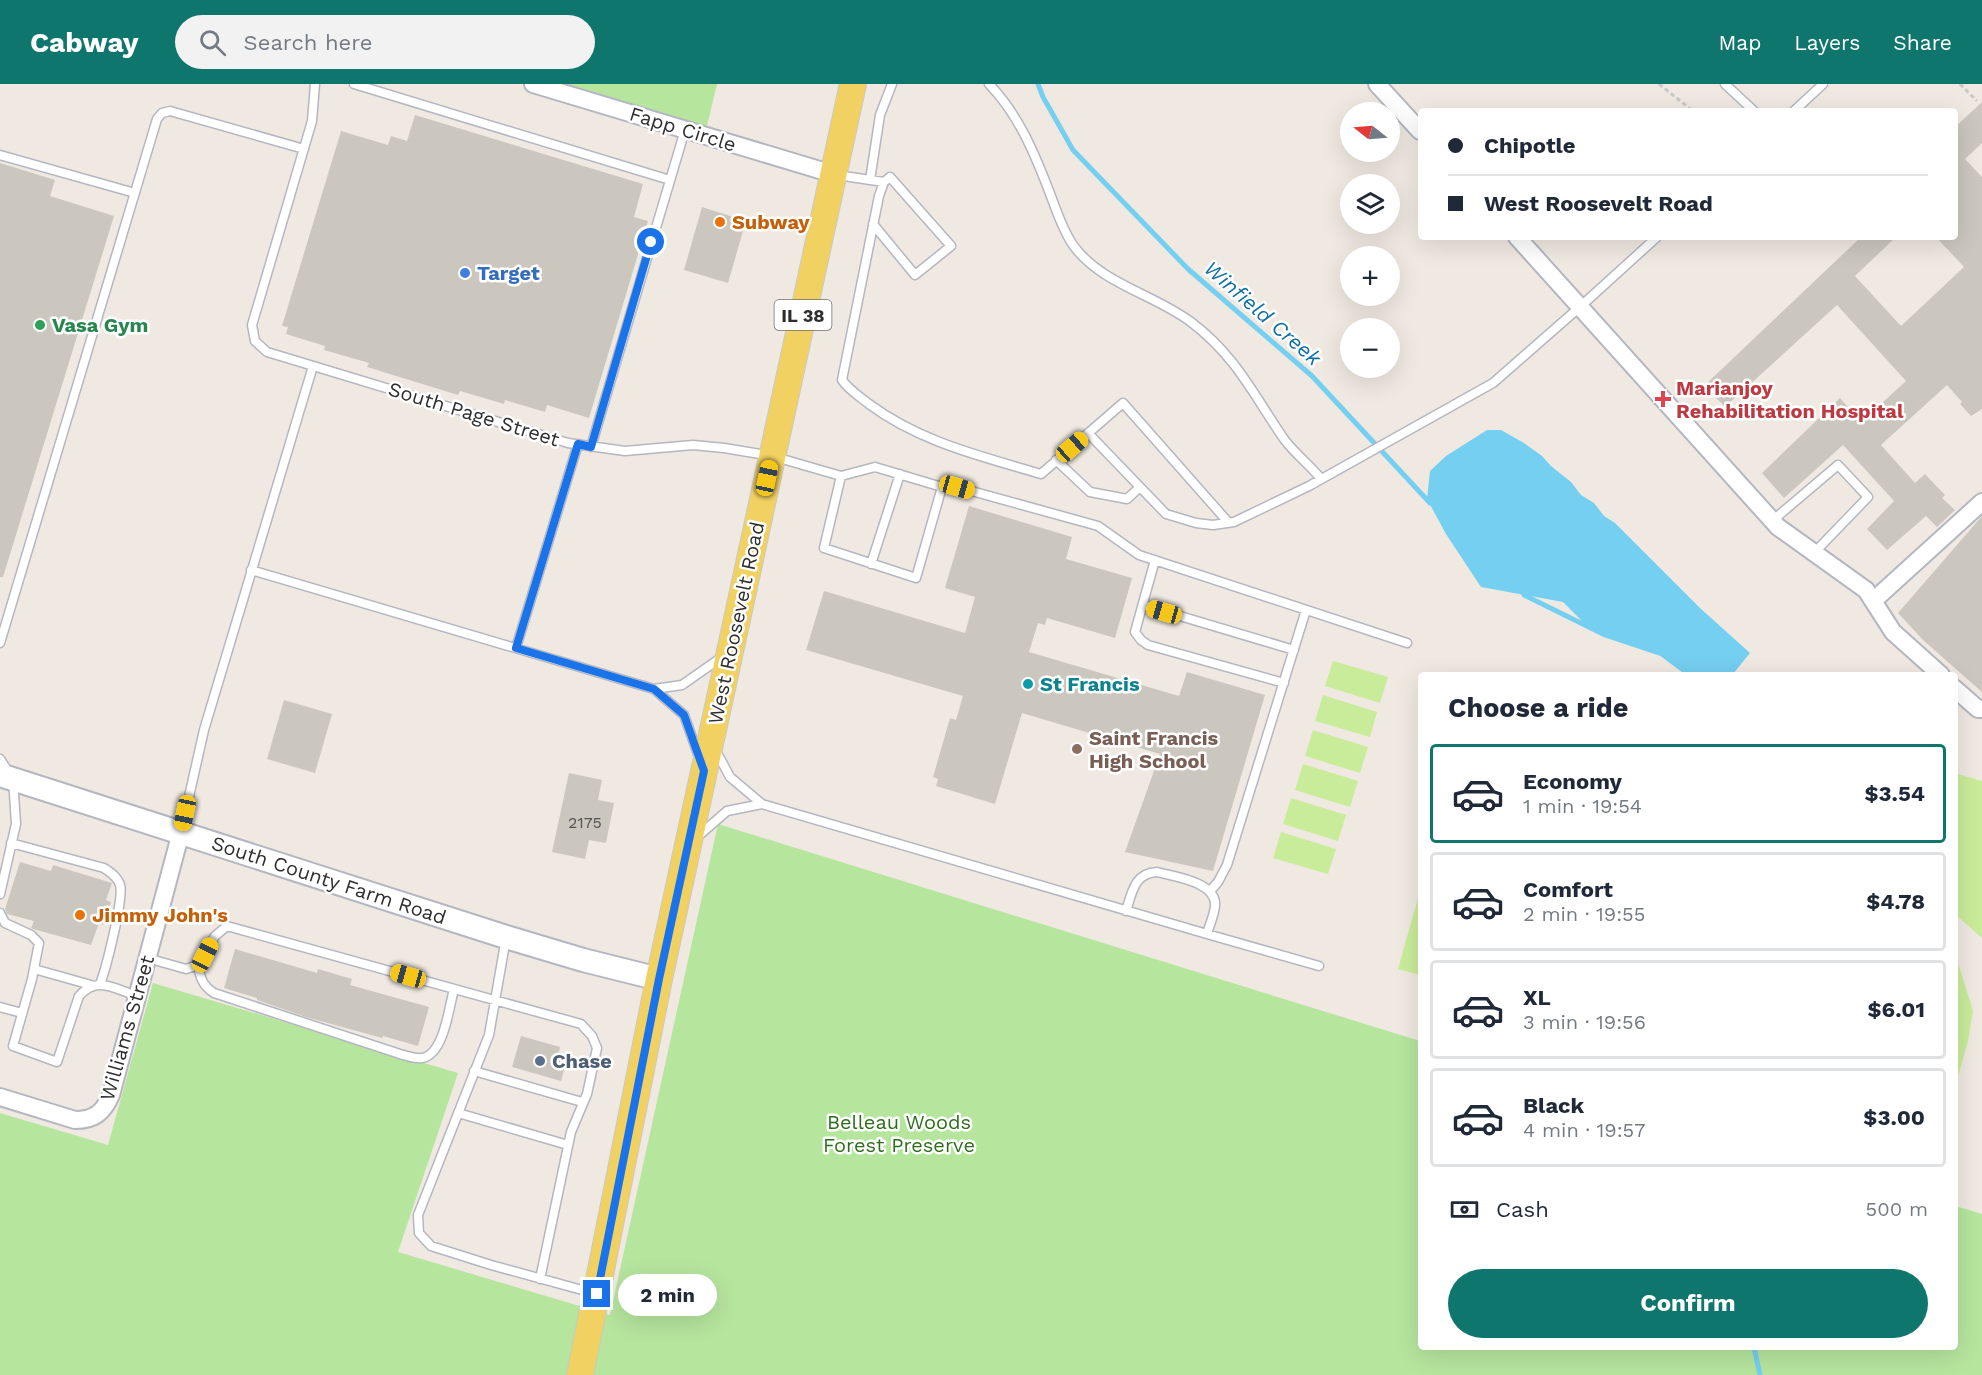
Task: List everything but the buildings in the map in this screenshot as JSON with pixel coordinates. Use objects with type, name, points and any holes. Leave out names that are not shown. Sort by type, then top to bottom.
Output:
[{"type":"main road","name":"West Roosevelt Road","points":[[580,1375],[659,979],[853,84]]},
{"type":"main road","name":"South County Farm Road","points":[[7,777],[506,937],[659,979]]},
{"type":"street","name":"Fapp Circle","points":[[533,84],[833,174]]},
{"type":"street","points":[[1377,84],[1418,129]]},
{"type":"street","points":[[1520,240],[1778,528],[1866,590],[1893,632],[1938,672]]},
{"type":"street","points":[[1873,601],[1982,502]]},
{"type":"street","points":[[1958,692],[1978,709],[1982,709]]},
{"type":"street","name":"Williams Street","points":[[0,1097],[75,1120],[95,1117],[105,1107],[111,1095],[181,832]]},
{"type":"lane","points":[[0,643],[157,119],[166,112],[304,149],[312,121],[315,84]]},
{"type":"lane","points":[[354,84],[670,180]]},
{"type":"lane","points":[[870,180],[880,115],[892,84]]},
{"type":"lane","points":[[989,84],[1001,96],[1014,115],[1073,245],[1099,270],[1171,308],[1223,349],[1245,377],[1286,441],[1321,480]]},
{"type":"lane","points":[[1725,84],[1751,108]]},
{"type":"lane","points":[[1797,108],[1823,84]]},
{"type":"lane","points":[[591,447],[685,130]]},
{"type":"lane","name":"South Page Street","points":[[304,149],[254,317],[252,333],[255,341],[267,352],[568,443],[625,451],[693,445],[772,456],[841,476]]},
{"type":"lane","points":[[0,155],[135,193]]},
{"type":"lane","points":[[833,174],[884,182]]},
{"type":"lane","points":[[873,224],[915,274],[951,246],[890,177],[884,182],[873,224],[842,380],[848,388],[878,410],[918,433],[949,447],[1041,474],[1123,404],[1228,522]]},
{"type":"lane","points":[[1088,433],[1166,514],[1196,523],[1213,525],[1234,522],[1321,480],[1493,383],[1654,240]]},
{"type":"lane","points":[[181,832],[204,730],[313,366]]},
{"type":"lane","points":[[516,648],[578,444]]},
{"type":"lane","points":[[1056,460],[1090,492],[1127,500],[1140,487]]},
{"type":"lane","points":[[1772,521],[1838,465],[1868,497],[1813,554]]},
{"type":"lane","points":[[942,487],[916,578],[824,548],[841,476],[875,467],[942,487],[957,487],[1098,526],[1139,555],[1407,643]]},
{"type":"lane","points":[[871,564],[900,474]]},
{"type":"lane","points":[[1155,560],[1135,633],[1141,640],[1148,645],[1284,683]]},
{"type":"lane","points":[[251,570],[654,689],[684,715],[704,771]]},
{"type":"lane","points":[[1143,605],[1294,650]]},
{"type":"lane","points":[[1210,891],[1227,865],[1306,610]]},
{"type":"lane","points":[[654,689],[682,685],[730,652]]},
{"type":"lane","points":[[711,740],[730,777],[762,804],[1319,966]]},
{"type":"lane","points":[[0,759],[7,777],[16,824],[0,894]]},
{"type":"lane","points":[[689,844],[727,810],[762,804]]},
{"type":"lane","points":[[0,913],[5,923],[31,935],[39,943],[13,1046],[57,1062],[79,996],[95,985],[108,959],[121,886],[104,868],[11,843]]},
{"type":"lane","points":[[1126,911],[1138,879],[1157,872],[1198,884],[1210,891],[1215,904],[1207,934]]},
{"type":"lane","points":[[147,958],[186,969],[198,965],[215,936],[227,926],[580,1024],[592,1036],[597,1048],[590,1082],[574,1122],[568,1145],[540,1279]]},
{"type":"lane","points":[[506,937],[489,1035],[418,1215],[419,1233],[431,1246],[597,1294]]},
{"type":"lane","points":[[198,965],[205,987],[214,993],[403,1055],[422,1058],[435,1052],[441,1040],[454,989]]},
{"type":"lane","points":[[34,969],[137,996]]},
{"type":"lane","points":[[0,1007],[22,1012]]},
{"type":"lane","points":[[474,1071],[582,1102]]},
{"type":"lane","points":[[458,1113],[568,1145]]},
{"type":"path","points":[[1659,84],[1689,108]]},
{"type":"path","points":[[1960,84],[1977,101]]},
{"type":"green space","points":[[567,84],[717,84],[707,126]]},
{"type":"green space","points":[[1333,661],[1388,677],[1380,703],[1325,686]]},
{"type":"green space","points":[[1323,695],[1377,712],[1370,737],[1315,721]]},
{"type":"green space","points":[[1313,730],[1368,747],[1360,773],[1305,756]]},
{"type":"green space","points":[[1303,764],[1358,781],[1350,807],[1295,790]]},
{"type":"green space","points":[[1958,774],[1982,781],[1982,938],[1958,917]]},
{"type":"green space","points":[[1291,798],[1346,815],[1338,841],[1283,824]]},
{"type":"green space","name":"Belleau Woods Forest Preserve","points":[[718,824],[1418,1040],[1418,1350],[1958,1350],[1958,1207],[1982,1214],[1982,1375],[0,1375],[0,1113],[108,1145],[153,983],[458,1073],[398,1252],[610,1315]]},
{"type":"green space","points":[[1281,832],[1336,849],[1328,874],[1273,858]]},
{"type":"green space","points":[[1418,898],[1418,974],[1398,969]]},
{"type":"green space","points":[[1958,963],[1973,1011],[1968,1041],[1958,1076]]},
{"type":"water","points":[[1487,430],[1501,430],[1524,443],[1571,482],[1581,495],[1594,503],[1604,516],[1615,523],[1700,608],[1750,653],[1735,672],[1686,672],[1662,654],[1605,635],[1586,625],[1563,602],[1481,587],[1446,534],[1427,499],[1430,471],[1446,456]]},
{"type":"waterway","name":"Winfield Creek","points":[[1038,84],[1073,150],[1188,269],[1312,376],[1430,503]]},
{"type":"waterway","name":"Winfield Creek","points":[[1524,595],[1605,635],[1662,654],[1686,672]]},
{"type":"waterway","name":"Winfield Creek","points":[[1755,1350],[1760,1375]]},
{"type":"place","name":"Subway","points":[[720,222]]},
{"type":"place","name":"Target","points":[[465,273]]},
{"type":"place","name":"Vasa Gym","points":[[40,325]]},
{"type":"place","name":"Marianjoy Rehabilitation Hospital","points":[[1663,399]]},
{"type":"place","name":"St Francis","points":[[1028,684]]},
{"type":"place","name":"Saint Francis High School","points":[[1077,749]]},
{"type":"place","name":"Jimmy John's","points":[[80,915]]},
{"type":"place","name":"Chase","points":[[540,1061]]},
{"type":"route","points":[[597,1294],[659,979],[704,771],[684,715],[654,689],[516,648],[578,444],[591,447],[651,242]]}]
